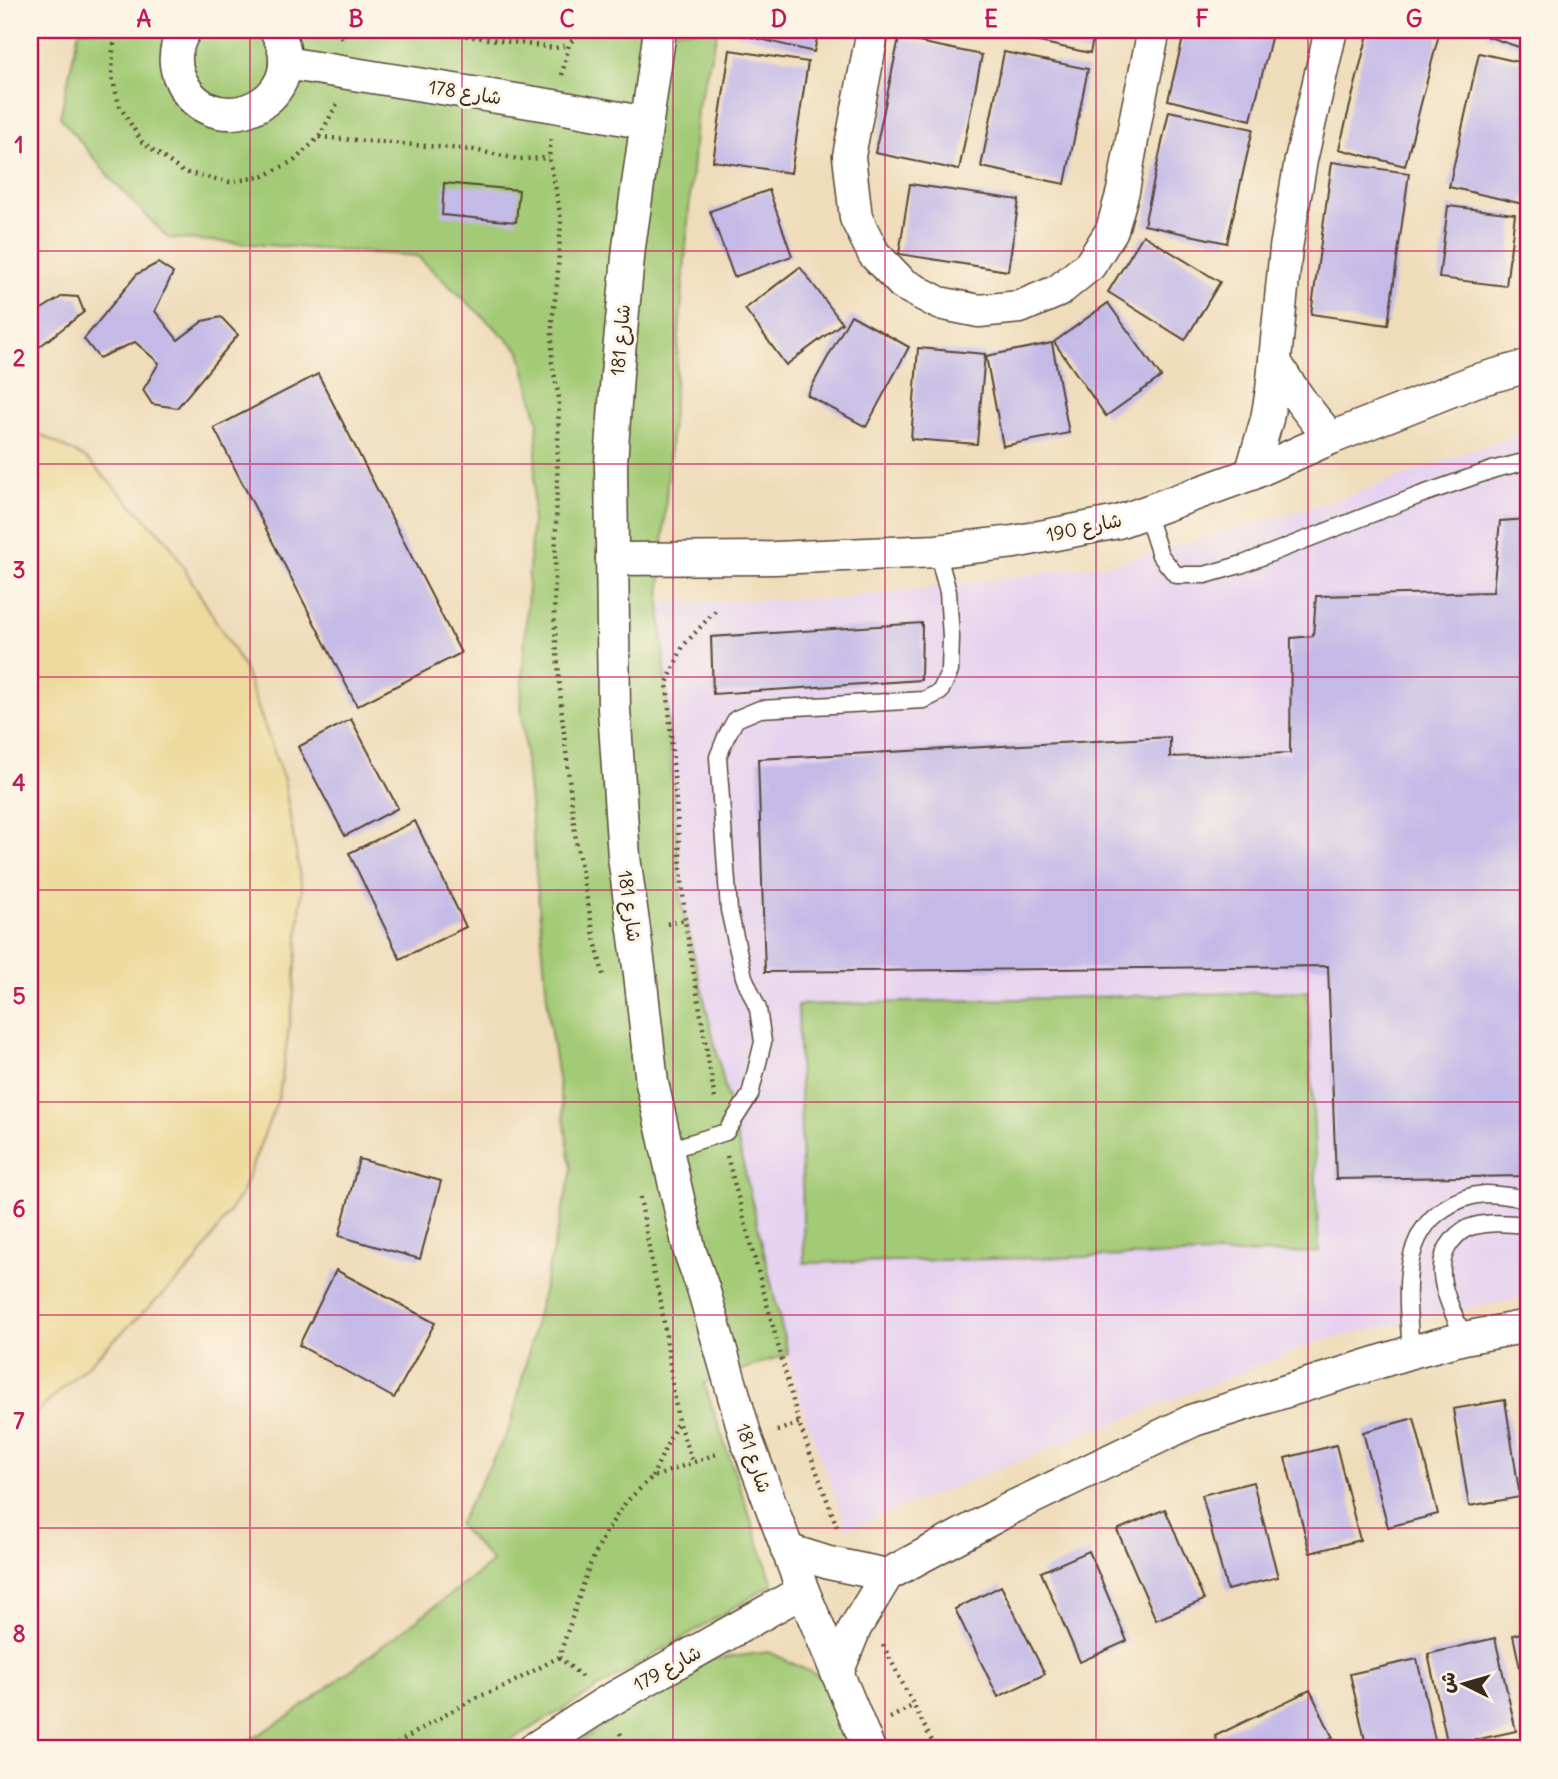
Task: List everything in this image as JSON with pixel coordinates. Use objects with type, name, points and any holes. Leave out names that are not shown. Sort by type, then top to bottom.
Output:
[{"type":"street","points":[[185,30],[176,52],[177,69],[183,86],[193,99],[207,109],[224,113],[241,113],[258,106],[271,95],[280,80],[285,63],[283,45],[276,30]]},
{"type":"street","name":"شارع 181","points":[[660,30],[629,247],[611,464],[614,709],[624,857],[652,1083],[690,1252],[747,1441],[803,1591],[869,1749]]},
{"type":"street","points":[[873,30],[849,156],[856,218],[874,254],[903,284],[939,303],[979,312],[1020,307],[1058,292],[1090,265],[1112,230],[1124,191],[1154,30]]},
{"type":"street","points":[[1251,474],[1267,419],[1286,248],[1301,160],[1331,30]]},
{"type":"street","name":"شارع 178","points":[[285,63],[646,123]]},
{"type":"street","points":[[1275,362],[1291,389],[1331,438]]},
{"type":"street","name":"شارع 190","points":[[612,559],[775,558],[937,551],[1014,542],[1118,522],[1251,474],[1331,438],[1475,381],[1528,366]]},
{"type":"street","points":[[837,1673],[855,1628],[887,1574],[1013,1507],[1194,1420],[1411,1352],[1464,1338],[1528,1326]]},
{"type":"street","points":[[787,1550],[829,1563],[887,1574]]},
{"type":"street","name":"شارع 179","points":[[534,1749],[605,1703],[803,1591]]},
{"type":"lane","points":[[1146,512],[1160,555],[1176,575],[1205,575],[1243,564],[1495,468],[1528,461]]},
{"type":"lane","points":[[668,1150],[726,1132],[750,1095],[763,1042],[758,1010],[744,977],[729,910],[718,757],[726,737],[736,719],[760,709],[924,700],[940,692],[950,671],[951,637],[948,592],[937,551]]},
{"type":"lane","points":[[1411,1352],[1409,1277],[1416,1239],[1423,1227],[1436,1213],[1451,1203],[1469,1197],[1487,1194],[1528,1199]]},
{"type":"lane","points":[[1464,1338],[1443,1281],[1441,1267],[1450,1243],[1459,1233],[1470,1227],[1500,1223],[1528,1225]]},
{"type":"path","points":[[118,30],[113,48],[113,77],[119,105],[142,142],[183,172],[230,181],[264,176],[295,160],[319,136],[337,106],[344,73],[339,30]]},
{"type":"path","points":[[424,30],[555,48],[569,44]]},
{"type":"path","points":[[319,136],[474,150],[518,159],[549,158]]},
{"type":"path","points":[[393,1749],[401,1741],[452,1711],[480,1696],[505,1687],[559,1657],[589,1567],[606,1532],[626,1502],[651,1478],[678,1421]]},
{"type":"path","points":[[651,1478],[799,1423]]},
{"type":"path","points":[[866,1610],[936,1749]]},
{"type":"shaded area","points":[[1528,431],[1528,1296],[1323,1340],[847,1529],[801,1404],[739,1169],[681,901],[660,602],[840,599],[1116,563],[1336,500]]},
{"type":"green space","points":[[79,30],[718,30],[697,109],[660,602],[681,901],[788,1354],[704,1383],[773,1584],[496,1749],[235,1749],[294,1713],[493,1562],[458,1525],[511,1425],[572,1170],[549,1020],[521,704],[538,421],[520,351],[417,256],[168,238],[112,180],[60,117]]},
{"type":"green space","points":[[1308,991],[1319,1252],[804,1263],[798,1005]]},
{"type":"green space","points":[[769,1652],[821,1677],[853,1749],[568,1749],[707,1660]]},
{"type":"sand","points":[[30,429],[87,459],[169,543],[243,666],[284,780],[302,889],[293,1002],[279,1096],[242,1192],[194,1265],[30,1419]]},
{"type":"building","points":[[736,30],[819,30],[814,52],[735,33]]},
{"type":"building","points":[[1008,30],[1095,30],[1090,53],[1007,35]]},
{"type":"building","points":[[1185,30],[1273,30],[1251,120],[1168,100]]},
{"type":"building","points":[[1369,30],[1422,30],[1439,34],[1405,166],[1339,149]]},
{"type":"building","points":[[1488,30],[1528,30],[1528,50],[1486,36]]},
{"type":"building","points":[[899,38],[982,55],[959,170],[875,153]]},
{"type":"building","points":[[730,50],[808,62],[791,173],[713,161]]},
{"type":"building","points":[[1004,52],[1088,69],[1065,184],[981,167]]},
{"type":"building","points":[[1479,53],[1528,64],[1528,182],[1523,204],[1449,187]]},
{"type":"building","points":[[1169,111],[1253,129],[1227,243],[1144,225]]},
{"type":"building","points":[[1332,162],[1409,173],[1388,325],[1311,314]]},
{"type":"building","points":[[444,183],[519,190],[516,222],[442,215]]},
{"type":"building","points":[[910,184],[1019,200],[1008,271],[899,254]]},
{"type":"building","points":[[769,190],[792,256],[734,277],[710,211]]},
{"type":"building","points":[[1448,206],[1515,214],[1506,286],[1439,278]]},
{"type":"building","points":[[1143,235],[1220,282],[1185,340],[1108,292]]},
{"type":"building","points":[[158,263],[173,273],[155,311],[178,340],[203,321],[221,317],[238,335],[177,408],[152,404],[143,390],[159,363],[135,342],[99,358],[84,339],[137,274]]},
{"type":"building","points":[[800,267],[842,323],[786,365],[745,309]]},
{"type":"building","points":[[63,296],[78,297],[84,312],[30,354],[30,316]]},
{"type":"building","points":[[1108,303],[1161,377],[1106,416],[1054,342]]},
{"type":"building","points":[[851,315],[909,347],[866,427],[807,395]]},
{"type":"building","points":[[1052,343],[1069,433],[1003,446],[986,356]]},
{"type":"building","points":[[918,348],[985,354],[977,444],[911,439]]},
{"type":"building","points":[[318,374],[461,653],[357,706],[214,428]]},
{"type":"building","points":[[1528,519],[1528,1176],[1336,1179],[1328,966],[765,972],[758,759],[1170,737],[1170,757],[1290,753],[1291,638],[1313,636],[1316,596],[1493,592],[1500,521]]},
{"type":"building","points":[[922,623],[921,680],[713,694],[711,637]]},
{"type":"building","points":[[351,719],[398,808],[345,836],[298,747]]},
{"type":"building","points":[[415,821],[466,927],[400,959],[349,853]]},
{"type":"building","points":[[359,1159],[441,1181],[420,1259],[339,1236]]},
{"type":"building","points":[[336,1270],[435,1323],[394,1398],[299,1345]]},
{"type":"building","points":[[1505,1400],[1520,1497],[1469,1506],[1453,1409]]},
{"type":"building","points":[[1414,1418],[1438,1514],[1388,1527],[1363,1432]]},
{"type":"building","points":[[1336,1445],[1360,1540],[1310,1553],[1285,1458]]},
{"type":"building","points":[[1253,1482],[1278,1577],[1227,1590],[1202,1495]]},
{"type":"building","points":[[1165,1509],[1204,1600],[1156,1620],[1117,1530]]},
{"type":"building","points":[[1089,1551],[1127,1641],[1080,1662],[1041,1572]]},
{"type":"building","points":[[1001,1586],[1045,1674],[998,1697],[955,1609]]},
{"type":"building","points":[[1528,1631],[1528,1702],[1527,1702],[1513,1635]]},
{"type":"building","points":[[1495,1638],[1516,1731],[1448,1746],[1428,1654]]},
{"type":"building","points":[[1417,1659],[1437,1749],[1367,1749],[1350,1674]]},
{"type":"building","points":[[1310,1690],[1333,1738],[1309,1749],[1221,1749],[1215,1736]]}]
